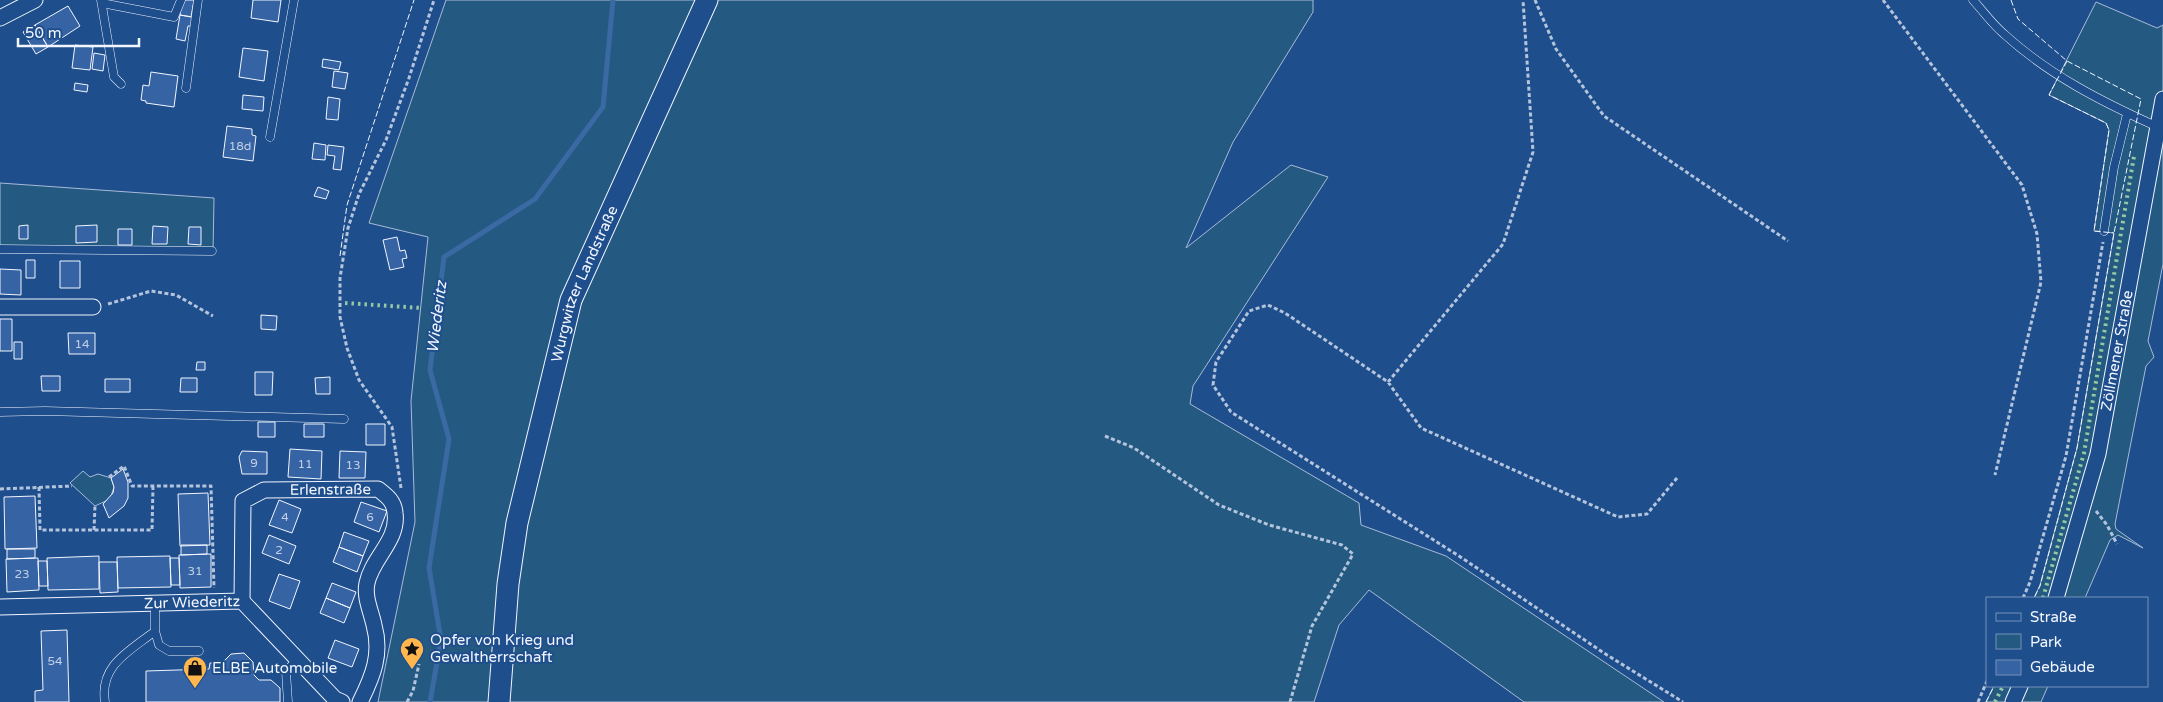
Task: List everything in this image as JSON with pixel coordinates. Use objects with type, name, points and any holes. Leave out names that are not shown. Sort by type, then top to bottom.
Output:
[{"type":"main road","name":"Wurgwitzer Landstraße","points":[[499,702],[508,584],[518,523],[572,300],[707,0]]},
{"type":"street","points":[[0,18],[35,0]]},
{"type":"street","name":"Zöllmener Straße","points":[[2056,597],[2084,505],[2107,410],[2163,99]]},
{"type":"street","points":[[0,306],[92,307]]},
{"type":"street","name":"Erlenstraße","points":[[242,601],[243,501],[264,490],[378,490],[391,500],[395,513],[395,526],[391,540],[379,554],[372,568],[367,585],[367,601],[378,645],[374,673],[360,702]]},
{"type":"street","name":"Zur Wiederitz","points":[[0,607],[242,601],[337,701]]},
{"type":"street","points":[[2013,702],[2020,687]]},
{"type":"lane","points":[[121,84],[114,77],[101,2],[174,17],[181,0]]},
{"type":"lane","points":[[186,88],[198,0]]},
{"type":"lane","points":[[270,137],[294,0]]},
{"type":"lane","points":[[1973,0],[2003,34],[2059,76],[2127,114],[2158,127]]},
{"type":"lane","points":[[2104,232],[2114,167],[2127,114]]},
{"type":"lane","points":[[0,249],[212,251]]},
{"type":"lane","points":[[0,412],[45,411],[344,419]]},
{"type":"lane","points":[[155,603],[155,632],[157,640],[164,649],[198,650]]},
{"type":"lane","points":[[105,702],[104,684],[109,670],[155,632]]},
{"type":"lane","points":[[288,702],[286,672],[297,659]]},
{"type":"path","points":[[402,496],[392,427],[360,380],[347,348],[340,317],[340,278],[348,228],[359,194],[390,131],[410,78],[434,0]]},
{"type":"path","points":[[1388,382],[1502,244],[1533,152],[1523,0]]},
{"type":"path","points":[[1535,0],[1556,49],[1604,116],[1788,241]]},
{"type":"path","points":[[1883,0],[2022,185],[2037,234],[2041,282],[1995,475]]},
{"type":"path","points":[[2023,597],[2030,582],[2066,456],[2104,232]]},
{"type":"path","points":[[92,307],[151,292],[176,295],[213,316]]},
{"type":"path","points":[[1678,478],[1647,514],[1618,517],[1421,428],[1388,382],[1285,313],[1268,305],[1249,311],[1216,362],[1213,385],[1231,412],[1459,556],[1607,655],[1683,702]]},
{"type":"path","points":[[1104,436],[1134,448],[1219,505],[1269,525],[1342,544],[1353,554],[1312,626],[1290,702]]},
{"type":"path","points":[[109,477],[124,466],[129,474],[132,486],[212,486],[214,602]]},
{"type":"path","points":[[0,489],[72,486]]},
{"type":"path","points":[[39,487],[40,530],[152,530],[153,487]]},
{"type":"path","points":[[2084,505],[2092,507],[2108,525],[2117,544]]},
{"type":"path","points":[[94,530],[95,506]]},
{"type":"path","points":[[407,702],[413,691],[419,664]]},
{"type":"path","points":[[1978,702],[1986,683]]},
{"type":"green space","points":[[446,0],[1313,0],[1313,12],[1233,142],[1186,248],[1291,165],[1328,177],[1193,386],[1190,404],[1359,503],[1361,525],[1446,556],[1664,702],[1524,702],[1369,590],[1339,625],[1314,702],[378,702],[415,522],[411,401],[428,237],[369,223]]},
{"type":"green space","points":[[2096,2],[2157,28],[2163,25],[2163,264],[2148,341],[2154,357],[2146,366],[2115,524],[2116,529],[2143,548],[2118,535],[2110,540],[2085,597],[2034,597],[2040,585],[2077,448],[2114,233],[2094,231],[2109,130],[2106,123],[2049,95]]},
{"type":"green space","points":[[0,183],[214,198],[213,252],[0,250]]},
{"type":"green space","points":[[83,471],[90,477],[98,474],[111,478],[114,487],[110,499],[95,506],[70,483]]},
{"type":"green space","points":[[1994,687],[2048,687],[2041,702],[1986,702]]},
{"type":"building","points":[[182,0],[194,0],[191,17],[180,15]]},
{"type":"building","points":[[253,0],[281,0],[278,22],[251,18]]},
{"type":"building","points":[[68,6],[80,26],[48,47],[35,25]]},
{"type":"building","points":[[180,15],[193,17],[191,26],[188,26],[185,41],[176,39]]},
{"type":"building","points":[[35,25],[48,47],[36,54],[23,32]]},
{"type":"building","points":[[75,45],[93,47],[90,70],[72,68]]},
{"type":"building","points":[[243,48],[268,51],[264,81],[239,77]]},
{"type":"building","points":[[94,53],[105,55],[103,71],[92,69]]},
{"type":"building","points":[[323,59],[341,62],[339,70],[322,67]]},
{"type":"building","points":[[334,71],[348,73],[345,89],[332,87]]},
{"type":"building","points":[[151,72],[178,76],[174,107],[146,103],[146,101],[141,100],[143,85],[149,86]]},
{"type":"building","points":[[75,83],[88,85],[87,92],[74,90]]},
{"type":"building","points":[[243,95],[264,97],[263,111],[242,109]]},
{"type":"building","points":[[328,97],[340,99],[338,120],[326,119]]},
{"type":"building","points":[[227,126],[252,129],[252,135],[256,136],[253,161],[223,157]]},
{"type":"building","points":[[314,143],[326,145],[325,160],[312,159]]},
{"type":"building","points":[[328,145],[344,147],[341,170],[333,169],[335,156],[327,155]]},
{"type":"building","points":[[318,187],[329,191],[326,199],[314,196]]},
{"type":"building","points":[[28,225],[28,239],[19,239],[19,226]]},
{"type":"building","points":[[97,225],[97,242],[76,243],[76,226]]},
{"type":"building","points":[[153,226],[168,227],[167,244],[152,244]]},
{"type":"building","points":[[189,227],[201,227],[201,245],[188,244]]},
{"type":"building","points":[[118,229],[132,229],[132,245],[118,245]]},
{"type":"building","points":[[397,237],[400,251],[405,250],[407,258],[402,259],[404,267],[390,270],[383,240]]},
{"type":"building","points":[[26,260],[35,260],[35,278],[26,278]]},
{"type":"building","points":[[60,261],[80,261],[80,288],[60,288]]},
{"type":"building","points":[[0,269],[21,270],[21,295],[0,294]]},
{"type":"building","points":[[261,315],[277,316],[276,330],[261,329]]},
{"type":"building","points":[[0,319],[12,319],[12,351],[0,351]]},
{"type":"building","points":[[68,333],[95,333],[95,354],[69,354]]},
{"type":"building","points":[[14,342],[22,342],[22,359],[14,359]]},
{"type":"building","points":[[197,362],[205,362],[205,370],[196,370]]},
{"type":"building","points":[[255,372],[273,372],[272,395],[255,395]]},
{"type":"building","points":[[41,376],[60,376],[60,391],[42,391]]},
{"type":"building","points":[[330,377],[330,394],[316,394],[315,378]]},
{"type":"building","points":[[181,378],[197,378],[197,392],[180,392]]},
{"type":"building","points":[[105,379],[130,379],[130,392],[105,392]]},
{"type":"building","points":[[258,422],[275,422],[275,437],[258,437]]},
{"type":"building","points":[[304,424],[324,424],[324,437],[304,437]]},
{"type":"building","points":[[366,424],[385,424],[385,445],[366,445]]},
{"type":"building","points":[[290,449],[322,451],[321,479],[288,477]]},
{"type":"building","points":[[242,451],[267,452],[267,474],[242,474],[239,457]]},
{"type":"building","points":[[340,451],[366,452],[365,478],[339,478]]},
{"type":"building","points":[[123,469],[128,482],[128,498],[124,506],[109,518],[103,504],[113,493],[114,487],[111,478]]},
{"type":"building","points":[[208,493],[210,545],[180,546],[178,494]]},
{"type":"building","points":[[35,496],[37,548],[5,549],[4,497]]},
{"type":"building","points":[[279,500],[301,509],[292,533],[269,525]]},
{"type":"building","points":[[361,502],[387,511],[379,532],[354,522]]},
{"type":"building","points":[[344,532],[369,541],[363,556],[339,547]]},
{"type":"building","points":[[269,535],[296,546],[289,564],[262,553]]},
{"type":"building","points":[[181,545],[207,545],[207,554],[181,555]]},
{"type":"building","points":[[339,547],[363,556],[357,572],[333,562]]},
{"type":"building","points":[[7,549],[35,549],[35,558],[7,559]]},
{"type":"building","points":[[211,554],[211,587],[180,588],[179,555]]},
{"type":"building","points":[[99,556],[99,589],[48,590],[47,558]]},
{"type":"building","points":[[170,556],[171,587],[118,588],[117,557]]},
{"type":"building","points":[[38,558],[39,590],[7,592],[6,559]]},
{"type":"building","points":[[170,558],[179,558],[180,585],[171,585]]},
{"type":"building","points":[[38,561],[47,561],[48,586],[39,586]]},
{"type":"building","points":[[99,562],[117,562],[118,592],[100,593]]},
{"type":"building","points":[[279,574],[300,581],[290,609],[269,601]]},
{"type":"building","points":[[332,583],[356,592],[350,608],[326,598]]},
{"type":"building","points":[[326,598],[350,608],[344,623],[320,613]]},
{"type":"building","points":[[67,630],[69,702],[35,702],[35,691],[43,690],[41,631]]},
{"type":"building","points":[[335,640],[359,649],[352,667],[328,658]]},
{"type":"building","points":[[244,653],[253,662],[254,675],[259,680],[271,680],[280,688],[280,702],[146,702],[146,671],[209,669],[210,663],[222,663],[231,654]]},
{"type":"waterway","name":"Wiederitz","points":[[430,702],[441,640],[429,568],[449,439],[430,370],[444,257],[535,199],[603,107],[613,0]]},
{"type":"hedge","points":[[2043,597],[2084,453],[2134,156]]},
{"type":"hedge","points":[[345,303],[421,308]]},
{"type":"hedge","points":[[1995,702],[2002,687]]},
{"type":"fence","points":[[340,256],[347,205],[414,0]]},
{"type":"fence","points":[[2011,0],[2018,19],[2067,61],[2141,99],[2114,233],[2077,448],[2040,586],[2034,597]]},
{"type":"fence","points":[[2067,61],[2049,95],[2106,123],[2109,130],[2094,231],[2114,233]]},
{"type":"fence","points":[[1986,702],[1994,687]]},
{"type":"place","name":"Opfer von Krieg und Gewaltherrschaft","points":[[412,670]]},
{"type":"place","name":"ELBE Automobile","points":[[195,689]]}]
